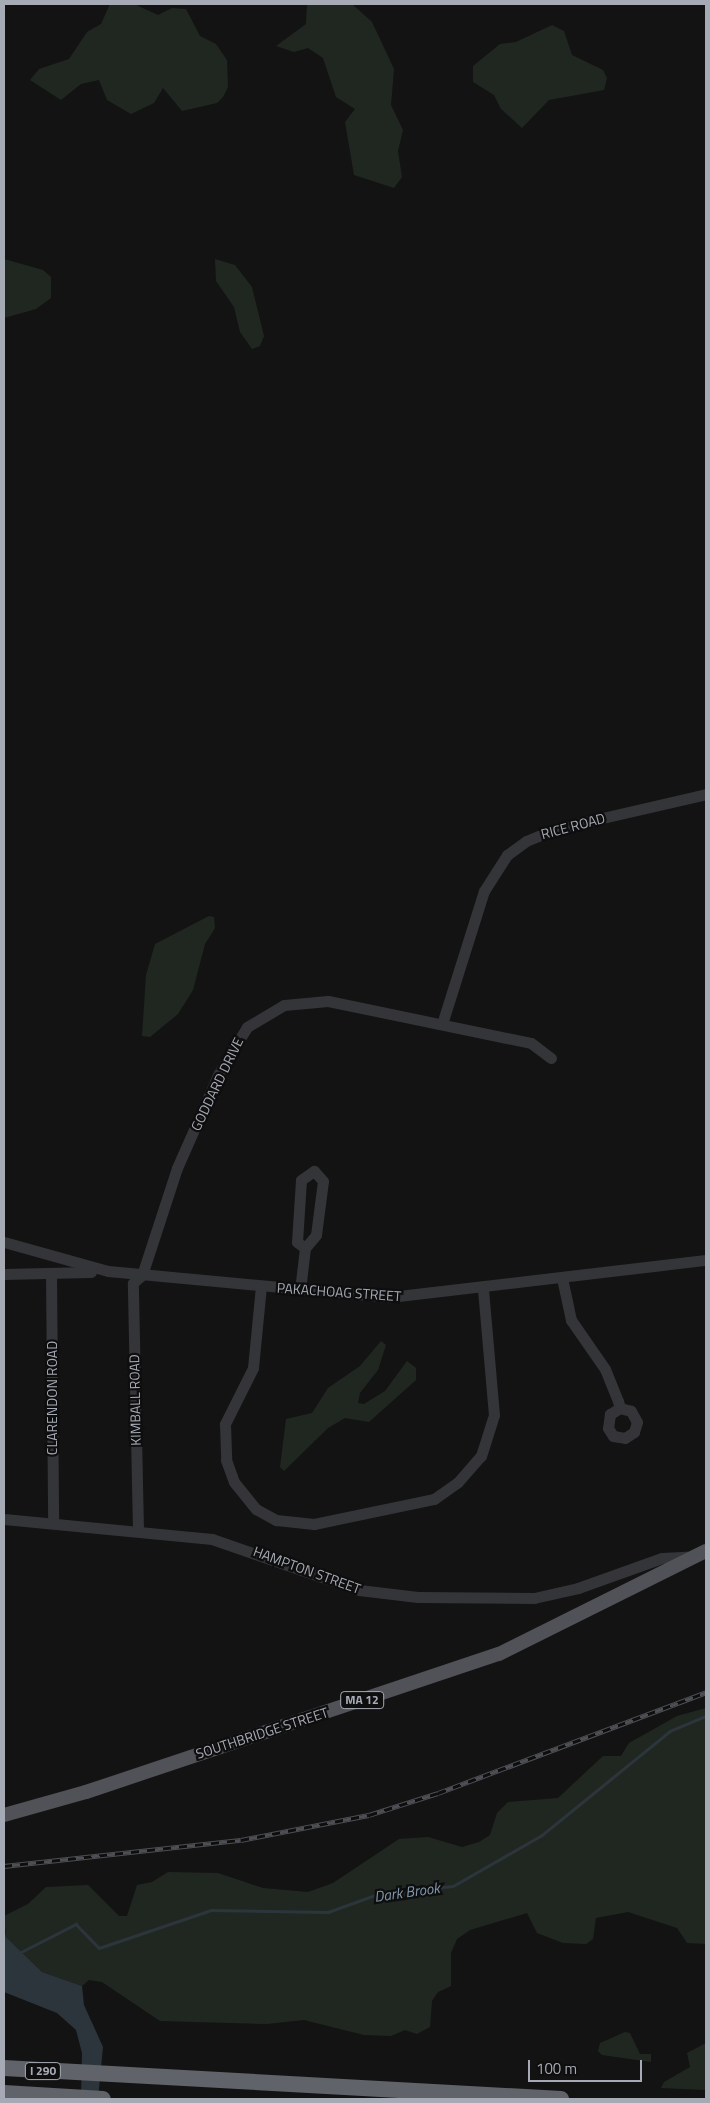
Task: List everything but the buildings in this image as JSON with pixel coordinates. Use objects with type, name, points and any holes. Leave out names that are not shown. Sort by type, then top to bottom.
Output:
[{"type":"highway","name":"I 290","points":[[4,2068],[561,2099]]},
{"type":"highway","name":"I 290","points":[[4,2093],[101,2099]]},
{"type":"main road","name":"SOUTHBRIDGE STREET","points":[[4,1815],[86,1792],[499,1654],[701,1554]]},
{"type":"street","name":"RICE ROAD","points":[[442,1024],[484,891],[507,855],[552,830],[706,794]]},
{"type":"street","name":"GODDARD DRIVE","points":[[142,1275],[184,1151],[227,1058],[254,1022],[284,1005],[319,1000],[442,1024],[531,1043],[551,1058]]},
{"type":"street","points":[[300,1290],[304,1248],[316,1235],[323,1181],[314,1171],[301,1180],[297,1242],[304,1248]]},
{"type":"street","name":"PAKACHOAG STREET","points":[[4,1242],[108,1271],[390,1297],[483,1288],[706,1260]]},
{"type":"street","points":[[4,1274],[108,1271]]},
{"type":"street","name":"CLARENDON ROAD","points":[[51,1273],[53,1523]]},
{"type":"street","name":"KIMBALL ROAD","points":[[138,1530],[133,1283],[142,1275]]},
{"type":"street","points":[[562,1278],[571,1320],[605,1369],[620,1408]]},
{"type":"street","points":[[261,1286],[253,1368],[225,1424],[226,1460],[234,1482],[256,1509],[276,1520],[314,1524],[434,1499],[458,1482],[481,1456],[492,1432],[494,1409],[483,1288]]},
{"type":"street","name":"HAMPTON STREET","points":[[4,1520],[138,1530],[225,1541],[352,1587],[418,1597],[534,1598],[662,1558],[701,1554]]},
{"type":"shaded area","points":[[110,4],[134,4],[158,15],[172,8],[186,9],[200,36],[216,44],[227,60],[228,87],[223,97],[217,103],[182,111],[163,88],[154,103],[131,114],[107,100],[99,80],[81,84],[61,100],[30,80],[39,69],[69,59],[87,32],[101,24]]},
{"type":"shaded area","points":[[307,4],[352,4],[372,22],[394,69],[391,105],[403,130],[398,151],[402,177],[394,188],[354,175],[345,122],[355,109],[336,97],[323,58],[308,48],[294,52],[276,46],[306,24]]},
{"type":"shaded area","points":[[552,25],[564,31],[572,55],[603,70],[607,78],[604,90],[549,100],[522,128],[501,109],[494,95],[473,82],[473,66],[500,44],[516,42]]},
{"type":"shaded area","points":[[4,259],[43,270],[51,277],[51,298],[36,309],[4,318]]},
{"type":"shaded area","points":[[215,259],[235,265],[252,287],[264,336],[260,346],[252,349],[240,332],[234,307],[216,281]]},
{"type":"shaded area","points":[[209,916],[214,917],[215,928],[205,944],[193,990],[178,1014],[150,1037],[142,1036],[146,975],[155,944]]},
{"type":"shaded area","points":[[381,1341],[386,1345],[378,1370],[360,1393],[358,1403],[364,1404],[385,1391],[407,1361],[416,1368],[416,1380],[369,1422],[345,1418],[328,1428],[284,1471],[280,1467],[286,1419],[312,1413],[328,1388],[360,1366]]},
{"type":"shaded area","points":[[706,1708],[706,1944],[687,1943],[677,1928],[628,1912],[596,1918],[593,1939],[586,1944],[563,1943],[537,1933],[527,1913],[470,1930],[457,1939],[451,1953],[451,1986],[438,1992],[432,2001],[430,2027],[417,2034],[405,2030],[391,2036],[364,2035],[304,2020],[267,2024],[160,2021],[102,1982],[89,1980],[82,1986],[42,1972],[6,1937],[4,1916],[28,1904],[46,1887],[88,1885],[119,1916],[127,1916],[137,1885],[152,1882],[168,1872],[218,1873],[263,1888],[308,1892],[333,1883],[399,1839],[428,1837],[462,1847],[479,1842],[490,1835],[497,1813],[508,1802],[558,1798],[603,1756],[621,1756],[629,1743],[677,1716]]},
{"type":"shaded area","points":[[4,1928],[6,1937],[42,1972],[82,1986],[84,2005],[103,2047],[98,2099],[81,2099],[82,2053],[76,2030],[57,2013],[4,1992]]},
{"type":"shaded area","points":[[625,2032],[630,2033],[640,2054],[651,2054],[651,2062],[602,2055],[598,2051],[600,2043]]},
{"type":"shaded area","points":[[706,2043],[706,2090],[661,2088],[664,2082],[690,2067],[687,2053]]},
{"type":"waterway","name":"Dark Brook","points":[[21,1952],[76,1924],[99,1948],[211,1910],[328,1912],[378,1894],[453,1886],[542,1835],[670,1731],[706,1716]]},
{"type":"railway","points":[[4,1866],[241,1840],[369,1815],[438,1793],[706,1692]]}]
